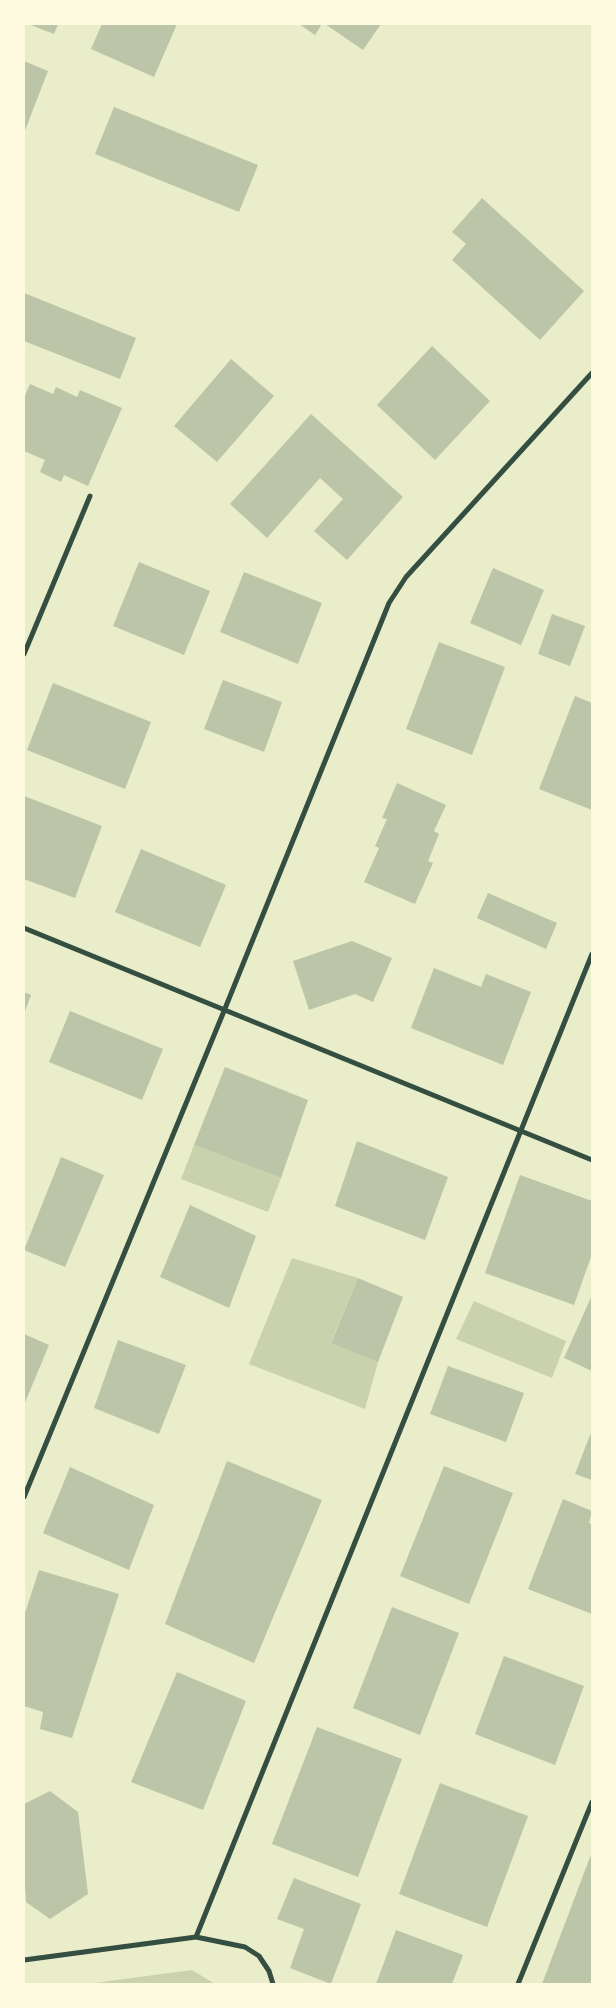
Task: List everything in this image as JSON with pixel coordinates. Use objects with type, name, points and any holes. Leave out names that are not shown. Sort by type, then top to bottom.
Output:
[{"type":"street","points":[[24,1497],[389,603],[406,577],[592,373]]},
{"type":"street","points":[[24,654],[90,496]]},
{"type":"street","points":[[24,928],[592,1160]]},
{"type":"street","points":[[196,1938],[592,954]]},
{"type":"street","points":[[518,1984],[592,1802]]},
{"type":"street","points":[[24,1960],[196,1938],[245,1947],[259,1956],[269,1971],[273,1984]]},
{"type":"green space","points":[[194,1145],[281,1178],[268,1212],[181,1179]]},
{"type":"green space","points":[[292,1258],[358,1278],[331,1342],[378,1362],[365,1409],[249,1364]]},
{"type":"green space","points":[[474,1301],[566,1341],[552,1378],[456,1339]]},
{"type":"green space","points":[[192,1970],[215,1984],[87,1984]]},
{"type":"building","points":[[28,24],[58,24],[54,34]]},
{"type":"building","points":[[102,24],[177,24],[154,77],[91,49]]},
{"type":"building","points":[[299,24],[322,24],[315,35]]},
{"type":"building","points":[[325,24],[381,24],[363,50]]},
{"type":"building","points":[[24,61],[48,71],[24,133]]},
{"type":"building","points":[[114,107],[258,165],[239,212],[95,154]]},
{"type":"building","points":[[482,198],[584,291],[540,340],[452,260],[466,244],[452,232]]},
{"type":"building","points":[[24,293],[136,338],[120,379],[24,341]]},
{"type":"building","points":[[432,346],[490,401],[435,460],[377,405]]},
{"type":"building","points":[[231,359],[274,396],[217,462],[174,426]]},
{"type":"building","points":[[30,384],[53,394],[56,387],[77,397],[80,390],[122,408],[88,486],[64,475],[61,482],[40,472],[45,460],[24,451],[24,398]]},
{"type":"building","points":[[311,414],[403,497],[347,560],[314,531],[343,499],[320,478],[267,538],[230,504]]},
{"type":"building","points":[[139,562],[210,591],[184,655],[113,626]]},
{"type":"building","points":[[493,568],[544,590],[521,645],[470,623]]},
{"type":"building","points":[[244,572],[322,603],[298,664],[220,632]]},
{"type":"building","points":[[552,614],[585,626],[570,666],[538,654]]},
{"type":"building","points":[[439,642],[505,667],[472,755],[406,729]]},
{"type":"building","points":[[223,680],[282,702],[264,752],[204,729]]},
{"type":"building","points":[[53,683],[151,722],[125,789],[27,750]]},
{"type":"building","points":[[575,696],[592,703],[592,810],[539,789]]},
{"type":"building","points":[[397,783],[446,805],[434,831],[439,834],[428,861],[433,863],[415,904],[364,882],[379,848],[375,846],[387,819],[382,818]]},
{"type":"building","points":[[24,796],[102,826],[75,898],[24,879]]},
{"type":"building","points":[[141,849],[226,885],[200,947],[115,912]]},
{"type":"building","points":[[488,893],[557,923],[546,949],[477,918]]},
{"type":"building","points":[[352,941],[392,958],[373,1002],[355,994],[309,1010],[293,961]]},
{"type":"building","points":[[434,968],[481,987],[486,974],[531,992],[503,1065],[411,1028]]},
{"type":"building","points":[[24,992],[31,995],[24,1014]]},
{"type":"building","points":[[70,1011],[163,1049],[142,1100],[49,1062]]},
{"type":"building","points":[[225,1067],[308,1100],[281,1178],[194,1145]]},
{"type":"building","points":[[357,1141],[448,1177],[425,1240],[335,1206]]},
{"type":"building","points":[[61,1157],[104,1175],[65,1267],[24,1250]]},
{"type":"building","points":[[520,1175],[592,1201],[592,1254],[574,1305],[485,1273]]},
{"type":"building","points":[[190,1205],[256,1236],[229,1308],[160,1277]]},
{"type":"building","points":[[358,1278],[403,1297],[378,1362],[331,1343]]},
{"type":"building","points":[[592,1295],[592,1371],[564,1358]]},
{"type":"building","points":[[24,1334],[49,1345],[24,1405]]},
{"type":"building","points":[[118,1340],[186,1365],[159,1434],[94,1408]]},
{"type":"building","points":[[448,1366],[524,1393],[506,1442],[430,1414]]},
{"type":"building","points":[[592,1430],[592,1480],[575,1474]]},
{"type":"building","points":[[227,1461],[322,1500],[254,1663],[165,1624]]},
{"type":"building","points":[[444,1466],[513,1493],[469,1604],[400,1576]]},
{"type":"building","points":[[70,1467],[154,1505],[129,1570],[43,1533]]},
{"type":"building","points":[[563,1499],[592,1511],[589,1523],[592,1524],[592,1614],[528,1589]]},
{"type":"building","points":[[39,1570],[119,1594],[72,1738],[40,1729],[43,1712],[24,1706],[24,1616]]},
{"type":"building","points":[[392,1607],[459,1633],[420,1735],[353,1708]]},
{"type":"building","points":[[504,1656],[584,1686],[555,1765],[475,1734]]},
{"type":"building","points":[[177,1672],[246,1701],[203,1810],[131,1782]]},
{"type":"building","points":[[317,1727],[402,1759],[358,1877],[272,1844]]},
{"type":"building","points":[[440,1783],[528,1816],[487,1927],[399,1894]]},
{"type":"building","points":[[50,1791],[78,1812],[88,1894],[50,1919],[26,1902],[24,1804]]},
{"type":"building","points":[[592,1852],[592,1984],[542,1984]]},
{"type":"building","points":[[294,1878],[361,1904],[331,1984],[290,1968],[304,1929],[277,1919]]},
{"type":"building","points":[[396,1930],[463,1955],[452,1984],[376,1984]]}]
